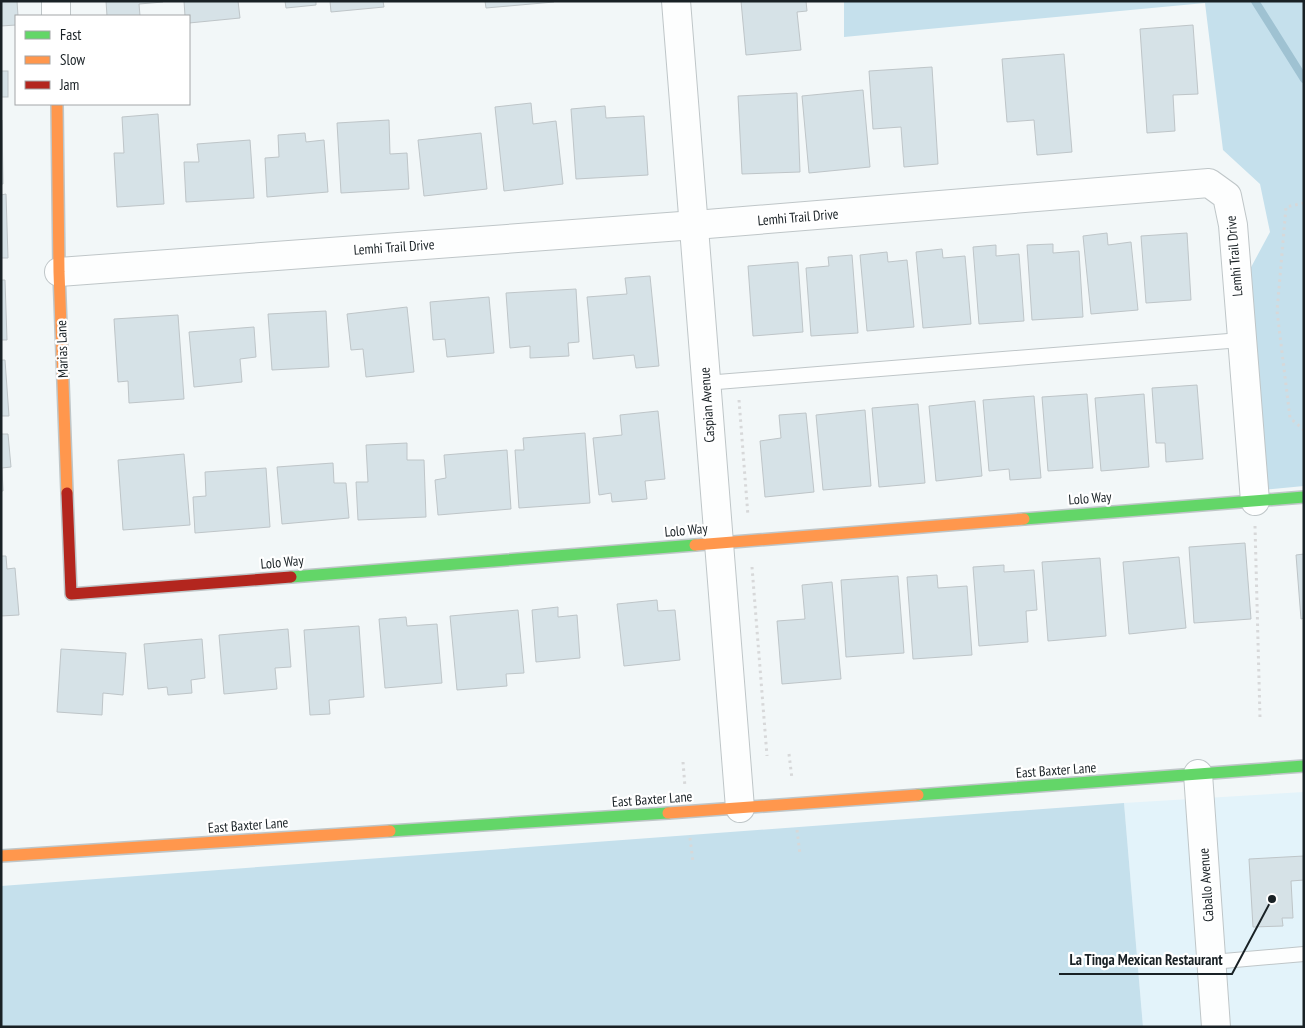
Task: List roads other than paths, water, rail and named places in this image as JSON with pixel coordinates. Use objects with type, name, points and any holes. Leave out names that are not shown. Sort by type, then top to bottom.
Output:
[{"type":"street","points":[[56,1],[56,15]]},
{"type":"street","name":"Caspian Avenue","points":[[676,1],[740,808]]},
{"type":"street","name":"Marias Lane","points":[[57,105],[59,272],[71,594]]},
{"type":"street","name":"Lemhi Trail Drive","points":[[59,272],[695,225],[1209,183],[1227,196],[1233,225],[1255,501]]},
{"type":"street","name":"Lolo Way","points":[[71,594],[1304,497]]},
{"type":"street","name":"East Baxter Lane","points":[[1,856],[740,808],[1304,766]]},
{"type":"street","name":"Caballo Avenue","points":[[1198,774],[1216,1027]]},
{"type":"lane","points":[[705,383],[1241,340]]},
{"type":"lane","points":[[1212,962],[1304,954]]},
{"type":"waterway","points":[[1255,1],[1304,79]]},
{"type":"place","name":"La Tinga Mexican Restaurant","points":[[1272,899]]}]
